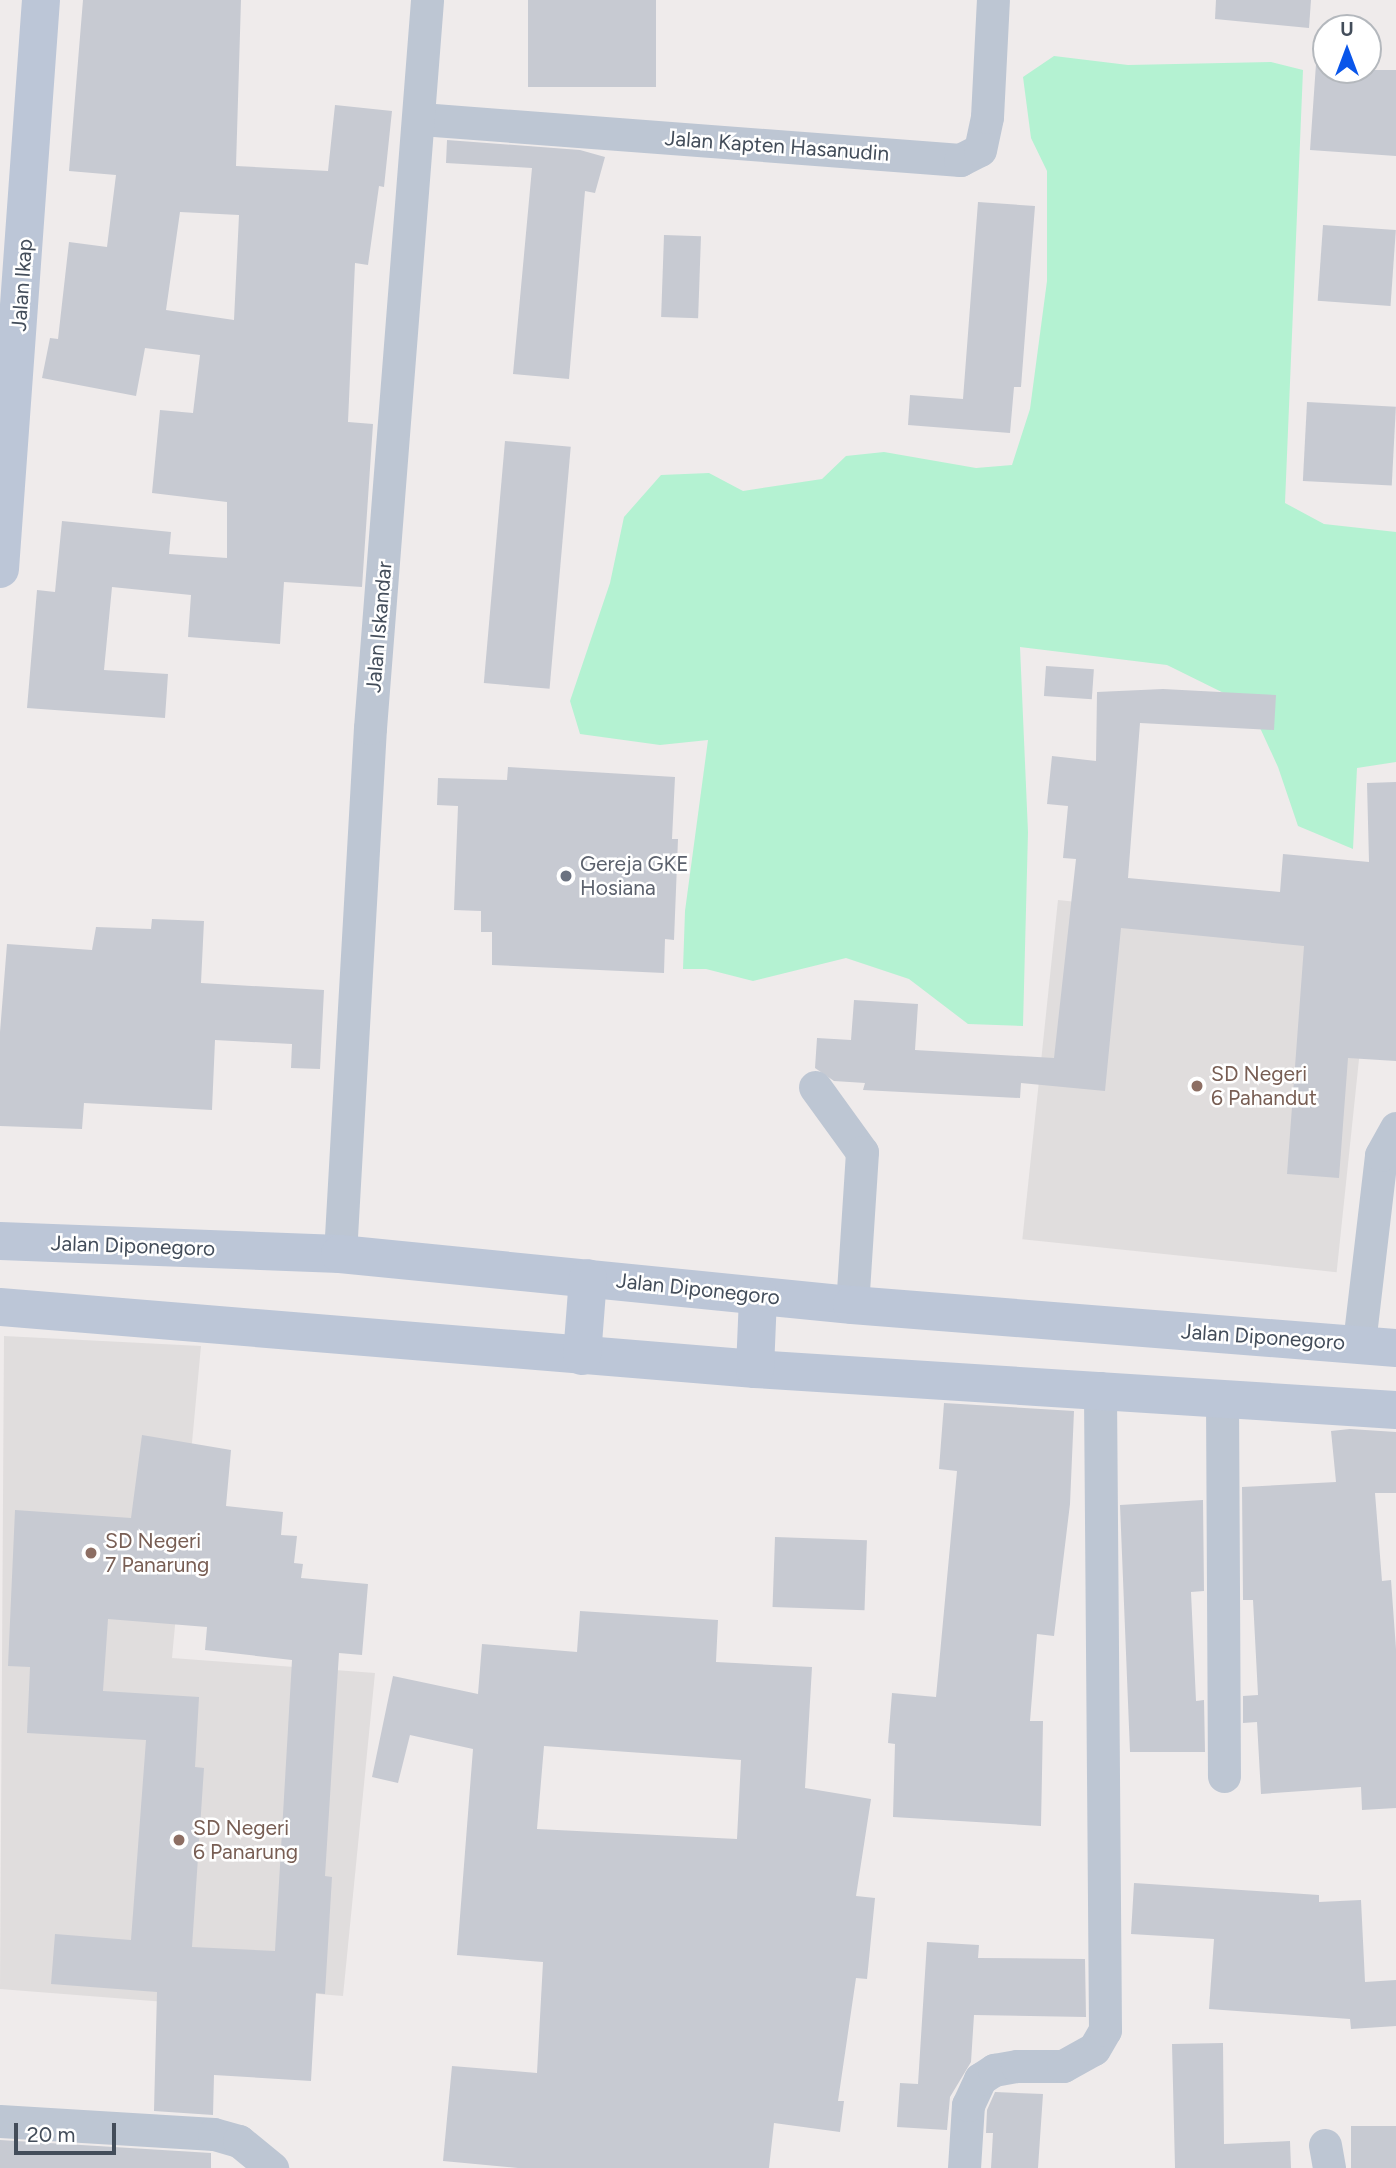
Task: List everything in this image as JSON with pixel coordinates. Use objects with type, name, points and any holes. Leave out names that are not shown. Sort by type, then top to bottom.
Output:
[{"type":"main road","name":"Jalan Ikap","points":[[0,569],[41,0]]},
{"type":"main road","name":"Jalan Diponegoro","points":[[0,1241],[340,1254],[852,1305],[1396,1348]]},
{"type":"main road","points":[[582,1356],[588,1278]]},
{"type":"main road","points":[[755,1369],[758,1296]]},
{"type":"main road","points":[[0,1307],[755,1369],[1100,1388],[1396,1410]]},
{"type":"street","name":"Jalan Iskandar","points":[[340,1254],[370,728],[421,119],[427,0]]},
{"type":"street","name":"Jalan Kapten Hasanudin","points":[[421,119],[960,160],[980,150],[987,117],[993,0]]},
{"type":"street","points":[[815,1087],[862,1152],[852,1305]]},
{"type":"street","points":[[1359,1343],[1381,1155],[1396,1128]]},
{"type":"street","points":[[964,2168],[968,2105],[980,2079],[995,2070],[1017,2066],[1063,2066],[1094,2049],[1105,2030],[1100,1388]]},
{"type":"street","points":[[1222,1398],[1224,1776]]},
{"type":"street","points":[[0,2121],[214,2134],[239,2141],[272,2168]]},
{"type":"shaded area","name":"SD Negeri 6 Pahandut","points":[[1058,900],[1372,933],[1337,1272],[1022,1239]]},
{"type":"shaded area","name":"SD Negeri 6 Panarung","points":[[4,1336],[201,1346],[172,1658],[375,1673],[343,1996],[259,1989],[255,2009],[0,1989]]},
{"type":"green space","points":[[1054,56],[1128,65],[1271,62],[1303,70],[1285,503],[1324,524],[1396,532],[1396,762],[1357,768],[1353,849],[1298,826],[1278,767],[1250,706],[1167,665],[1020,647],[1028,832],[1023,1026],[968,1024],[909,979],[846,958],[753,981],[706,969],[683,969],[685,911],[708,740],[660,745],[580,734],[570,701],[610,583],[624,517],[661,475],[709,473],[743,491],[822,479],[846,456],[884,452],[976,468],[1012,465],[1030,409],[1047,281],[1047,171],[1031,138],[1023,77]]},
{"type":"building","points":[[83,0],[241,0],[236,166],[328,171],[335,105],[392,111],[384,187],[379,186],[368,265],[355,263],[348,422],[373,424],[362,587],[284,582],[280,644],[188,637],[191,595],[112,587],[104,670],[168,674],[165,718],[27,708],[37,590],[55,592],[62,521],[171,532],[169,554],[227,558],[227,502],[152,493],[160,410],[193,413],[200,355],[145,348],[136,396],[42,378],[50,338],[58,339],[69,242],[107,247],[116,175],[69,171]],"holes":[[[180,212],[239,215],[234,320],[166,310]]]},
{"type":"building","points":[[528,0],[656,0],[656,87],[528,87]]},
{"type":"building","points":[[1216,0],[1311,0],[1309,28],[1215,19]]},
{"type":"building","points":[[1382,70],[1396,70],[1396,156],[1310,150],[1315,84],[1382,84]]},
{"type":"building","points":[[447,140],[580,150],[605,157],[595,193],[585,191],[569,379],[513,374],[532,168],[446,163]]},
{"type":"building","points":[[978,202],[1035,206],[1021,387],[1014,387],[1010,433],[908,425],[910,395],[963,399]]},
{"type":"building","points":[[1323,225],[1396,230],[1391,306],[1318,301]]},
{"type":"building","points":[[664,235],[701,236],[698,318],[661,317]]},
{"type":"building","points":[[1307,402],[1396,407],[1392,486],[1303,481]]},
{"type":"building","points":[[505,441],[571,447],[550,689],[484,683]]},
{"type":"building","points":[[1046,666],[1094,669],[1092,699],[1044,696]]},
{"type":"building","points":[[1163,689],[1276,695],[1274,730],[1140,723],[1128,878],[1280,892],[1283,854],[1369,862],[1367,783],[1396,782],[1396,1061],[1348,1058],[1339,1178],[1287,1174],[1304,946],[1121,928],[1105,1091],[1021,1083],[1020,1098],[863,1090],[865,1083],[834,1081],[815,1068],[817,1038],[851,1040],[854,1000],[918,1004],[915,1050],[1054,1058],[1076,859],[1063,858],[1068,806],[1047,804],[1052,756],[1096,761],[1097,692]]},
{"type":"building","points":[[508,767],[675,777],[672,839],[678,839],[674,940],[665,939],[664,973],[492,965],[492,932],[481,932],[481,911],[454,910],[458,806],[437,805],[438,778],[507,780]]},
{"type":"building","points":[[152,919],[204,921],[201,983],[324,990],[320,1069],[291,1068],[292,1044],[215,1040],[212,1110],[84,1103],[82,1129],[0,1126],[0,1032],[7,944],[92,950],[96,927],[151,929]]},
{"type":"building","points":[[944,1403],[1074,1411],[1070,1504],[1054,1636],[1037,1634],[1030,1721],[1043,1721],[1041,1826],[893,1817],[895,1744],[888,1743],[892,1693],[936,1697],[957,1471],[939,1469]]},
{"type":"building","points":[[1350,1429],[1396,1432],[1396,1493],[1375,1493],[1382,1581],[1391,1580],[1396,1649],[1396,1808],[1362,1810],[1361,1787],[1261,1794],[1257,1722],[1243,1723],[1243,1696],[1258,1695],[1253,1600],[1243,1600],[1242,1487],[1336,1482],[1331,1431]]},
{"type":"building","points":[[142,1435],[231,1450],[226,1506],[283,1512],[281,1535],[297,1536],[294,1563],[303,1564],[301,1578],[368,1584],[362,1655],[339,1653],[325,1876],[332,1877],[325,1994],[316,1993],[311,2081],[214,2075],[213,2115],[154,2111],[157,1992],[51,1984],[55,1934],[131,1940],[146,1740],[27,1733],[30,1667],[8,1666],[15,1510],[131,1518]],"holes":[[[108,1619],[207,1627],[205,1650],[292,1660],[275,1951],[192,1947],[204,1768],[195,1767],[199,1697],[103,1691]]]},
{"type":"building","points":[[1203,1500],[1204,1591],[1191,1592],[1196,1701],[1204,1700],[1205,1752],[1130,1752],[1120,1505]]},
{"type":"building","points":[[775,1537],[867,1540],[865,1610],[773,1607]]},
{"type":"building","points":[[580,1611],[718,1620],[716,1662],[812,1667],[805,1788],[871,1799],[856,1896],[875,1898],[867,1979],[856,1978],[838,2101],[844,2101],[840,2132],[774,2123],[769,2168],[518,2168],[443,2161],[452,2066],[537,2073],[543,1962],[457,1955],[473,1749],[410,1735],[398,1783],[372,1777],[393,1676],[478,1694],[482,1644],[577,1652]],"holes":[[[544,1746],[741,1760],[737,1839],[537,1829]]]},
{"type":"building","points":[[1134,1883],[1319,1895],[1319,1902],[1361,1900],[1365,1982],[1396,1980],[1396,2026],[1351,2029],[1350,2019],[1209,2009],[1214,1939],[1131,1934]]},
{"type":"building","points":[[927,1942],[979,1945],[978,1958],[1085,1959],[1086,2017],[974,2015],[971,2062],[950,2097],[947,2130],[897,2127],[900,2083],[918,2084]]},
{"type":"building","points":[[1223,2043],[1224,2144],[1290,2141],[1291,2168],[1175,2168],[1172,2044]]},
{"type":"building","points":[[995,2092],[1043,2094],[1038,2168],[991,2168],[993,2133],[986,2133],[987,2110]]},
{"type":"building","points":[[1351,2126],[1396,2126],[1396,2168],[1351,2168]]},
{"type":"building","points":[[0,2140],[211,2153],[211,2168],[0,2168]]},
{"type":"place","name":"Gereja GKE Hosiana","points":[[566,876]]},
{"type":"place","name":"SD Negeri 6 Pahandut","points":[[1197,1086]]},
{"type":"place","name":"SD Negeri 7 Panarung","points":[[91,1553]]},
{"type":"place","name":"SD Negeri 6 Panarung","points":[[179,1840]]}]
